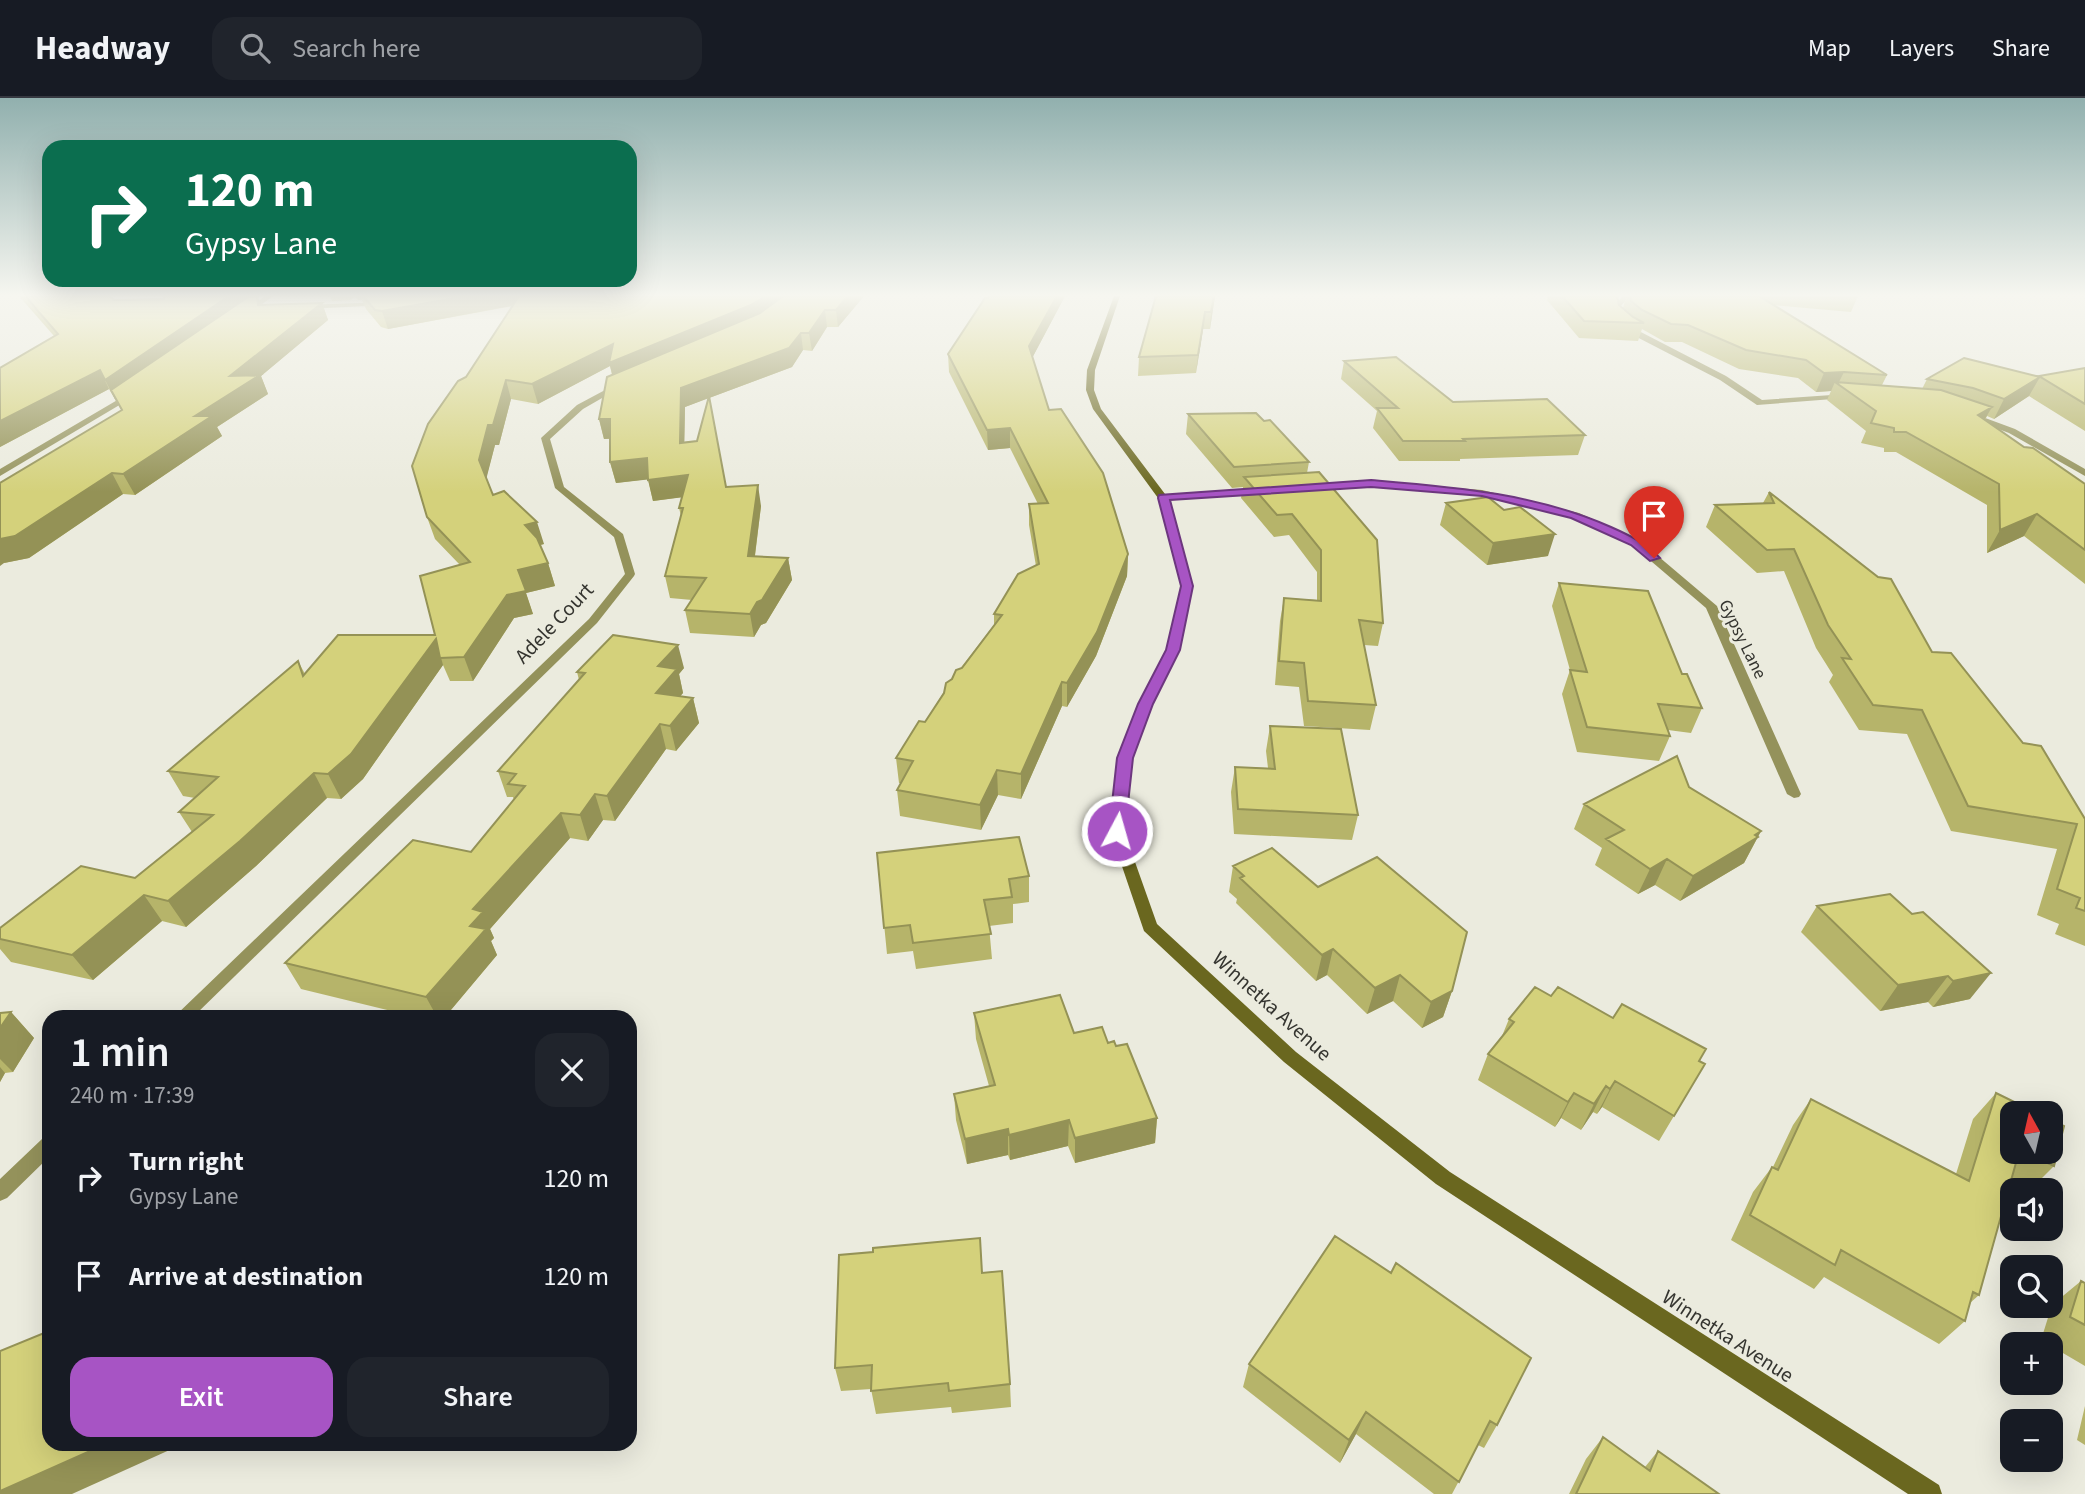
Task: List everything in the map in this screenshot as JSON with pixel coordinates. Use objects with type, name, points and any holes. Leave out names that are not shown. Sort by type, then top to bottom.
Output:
[{"type":"main road","name":"Winnetka Avenue","points":[[1094,361],[1090,390],[1097,410],[1163,498],[1187,586],[1173,650],[1145,704],[1125,758],[1117,831],[1150,927],[1290,1057],[1443,1178],[1930,1494]]},
{"type":"street","points":[[1690,361],[1723,378],[1760,403],[1835,395],[1858,397]]},
{"type":"street","name":"Adele Court","points":[[189,1010],[593,621],[630,574],[619,536],[559,488],[545,438],[580,407],[637,377]]},
{"type":"street","points":[[0,473],[142,388]]},
{"type":"street","points":[[1959,412],[2012,431],[2085,474]]},
{"type":"street","name":"Gypsy Lane","points":[[1302,488],[1371,484],[1482,493],[1575,515],[1635,542],[1711,606],[1794,794]]},
{"type":"street","points":[[1163,498],[1274,490]]},
{"type":"street","points":[[0,1192],[42,1152]]},
{"type":"building","points":[[12,361],[133,361],[105,380],[100,370],[0,421],[0,368]]},
{"type":"building","points":[[154,361],[249,361],[230,376],[260,375],[195,416],[212,416],[123,474],[112,473],[15,536],[0,539],[0,483],[122,410],[111,390]]},
{"type":"building","points":[[476,361],[578,361],[532,384],[506,380],[493,425],[488,425],[479,460],[493,495],[504,491],[537,522],[525,525],[537,538],[548,563],[518,570],[526,591],[507,595],[464,657],[440,658],[436,639],[351,754],[328,774],[314,773],[240,841],[168,901],[144,895],[72,955],[0,939],[0,928],[81,866],[135,878],[213,815],[179,812],[218,777],[168,771],[298,661],[303,676],[338,635],[435,635],[420,576],[470,562],[427,517],[412,466],[428,424],[458,381],[466,377]]},
{"type":"building","points":[[645,361],[754,361],[681,388],[680,443],[697,441],[709,396],[726,487],[758,485],[748,556],[788,558],[750,614],[685,610],[706,578],[665,576],[683,508],[679,508],[688,475],[648,480],[647,458],[610,462],[610,419],[599,419],[607,377]]},
{"type":"building","points":[[952,361],[1034,361],[1049,410],[1061,409],[1103,473],[1128,554],[1097,632],[1067,683],[1062,682],[1021,774],[997,770],[980,805],[897,790],[913,761],[896,758],[919,721],[925,722],[944,693],[946,683],[952,679],[956,670],[962,668],[1002,615],[994,614],[1018,574],[1039,564],[1029,504],[1048,503],[1010,428],[987,430]]},
{"type":"building","points":[[1344,361],[1401,361],[1453,402],[1547,399],[1585,435],[1403,441],[1377,408],[1398,408]]},
{"type":"building","points":[[1808,361],[1865,361],[1887,375],[1844,372],[1824,373]]},
{"type":"building","points":[[1958,361],[1977,361],[2040,377],[2004,399],[1973,388],[1927,379]]},
{"type":"building","points":[[2085,368],[2085,404],[2039,376]]},
{"type":"building","points":[[1835,382],[1941,390],[1992,407],[1978,415],[2085,484],[2085,550],[2037,514],[2000,530],[1999,484],[1906,432],[1894,432],[1894,428],[1871,423],[1876,411]]},
{"type":"building","points":[[1256,413],[1264,421],[1270,420],[1309,462],[1234,467],[1188,414]]},
{"type":"building","points":[[1319,472],[1377,540],[1383,623],[1359,620],[1376,705],[1308,701],[1304,663],[1279,661],[1284,598],[1321,601],[1321,550],[1292,514],[1277,515],[1244,477]]},
{"type":"building","points":[[1769,492],[1878,577],[1891,579],[1932,652],[1951,653],[2023,743],[2041,746],[2085,819],[2085,911],[2076,908],[2080,898],[2057,889],[2077,824],[1968,806],[1922,710],[1873,705],[1842,658],[1851,659],[1828,625],[1794,549],[1767,550],[1715,505],[1774,503]]},
{"type":"building","points":[[1488,497],[1504,510],[1520,507],[1555,534],[1493,543],[1446,503]]},
{"type":"building","points":[[1559,583],[1648,591],[1682,674],[1687,674],[1702,708],[1658,704],[1670,736],[1587,727],[1570,670],[1587,672]]},
{"type":"building","points":[[613,635],[678,645],[658,666],[677,669],[656,693],[693,698],[670,726],[660,724],[607,796],[595,794],[580,815],[561,813],[473,909],[483,912],[470,926],[486,929],[426,997],[285,963],[413,840],[471,852],[525,786],[508,784],[516,774],[498,771],[585,673],[577,672]]},
{"type":"building","points":[[1270,726],[1341,729],[1358,815],[1238,809],[1235,767],[1275,769]]},
{"type":"building","points":[[1677,756],[1689,787],[1761,831],[1755,835],[1758,837],[1693,876],[1667,859],[1650,869],[1606,839],[1624,830],[1584,804]]},
{"type":"building","points":[[1019,837],[1029,876],[1009,879],[1012,897],[984,900],[991,934],[913,943],[910,925],[884,928],[877,853]]},
{"type":"building","points":[[1272,848],[1318,887],[1377,857],[1467,932],[1452,991],[1431,1002],[1400,975],[1375,988],[1333,949],[1322,955],[1240,878],[1244,876],[1233,866]]},
{"type":"building","points":[[1890,894],[1912,914],[1923,912],[1991,973],[1953,981],[1948,976],[1898,985],[1817,906]]},
{"type":"building","points":[[1535,987],[1551,996],[1558,987],[1613,1018],[1622,1004],[1706,1049],[1699,1061],[1705,1064],[1674,1116],[1615,1081],[1610,1089],[1606,1086],[1594,1104],[1574,1093],[1568,1102],[1488,1054],[1514,1022],[1509,1019]]},
{"type":"building","points":[[1060,995],[1074,1033],[1102,1027],[1108,1043],[1114,1041],[1116,1046],[1127,1044],[1157,1118],[1075,1138],[1069,1120],[1009,1135],[1008,1129],[965,1139],[954,1094],[995,1085],[974,1013]]},
{"type":"building","points":[[11,1012],[0,1028],[0,1013]]},
{"type":"building","points":[[1996,1093],[2012,1101],[2000,1101],[2000,1164],[2016,1164],[2012,1178],[2000,1178],[2000,1220],[1979,1295],[1973,1292],[1965,1321],[1841,1250],[1835,1265],[1750,1215],[1772,1167],[1778,1170],[1811,1099],[1969,1181]]},
{"type":"building","points":[[1335,1236],[1391,1273],[1396,1263],[1531,1358],[1497,1425],[1490,1421],[1459,1482],[1366,1412],[1349,1440],[1249,1364]]},
{"type":"building","points":[[980,1238],[982,1273],[1002,1271],[1010,1384],[949,1391],[948,1383],[871,1391],[872,1365],[835,1368],[839,1255],[873,1252],[873,1248]]},
{"type":"building","points":[[2081,1281],[2085,1283],[2085,1325],[2070,1317]]},
{"type":"building","points":[[42,1334],[42,1451],[90,1451],[0,1491],[0,1351]]},
{"type":"building","points":[[1603,1437],[1650,1471],[1658,1451],[1719,1494],[1576,1494]]},
{"type":"route","points":[[1117,831],[1125,758],[1145,704],[1173,650],[1187,586],[1163,498],[1371,484],[1482,493],[1575,515],[1635,542],[1654,558]]}]
